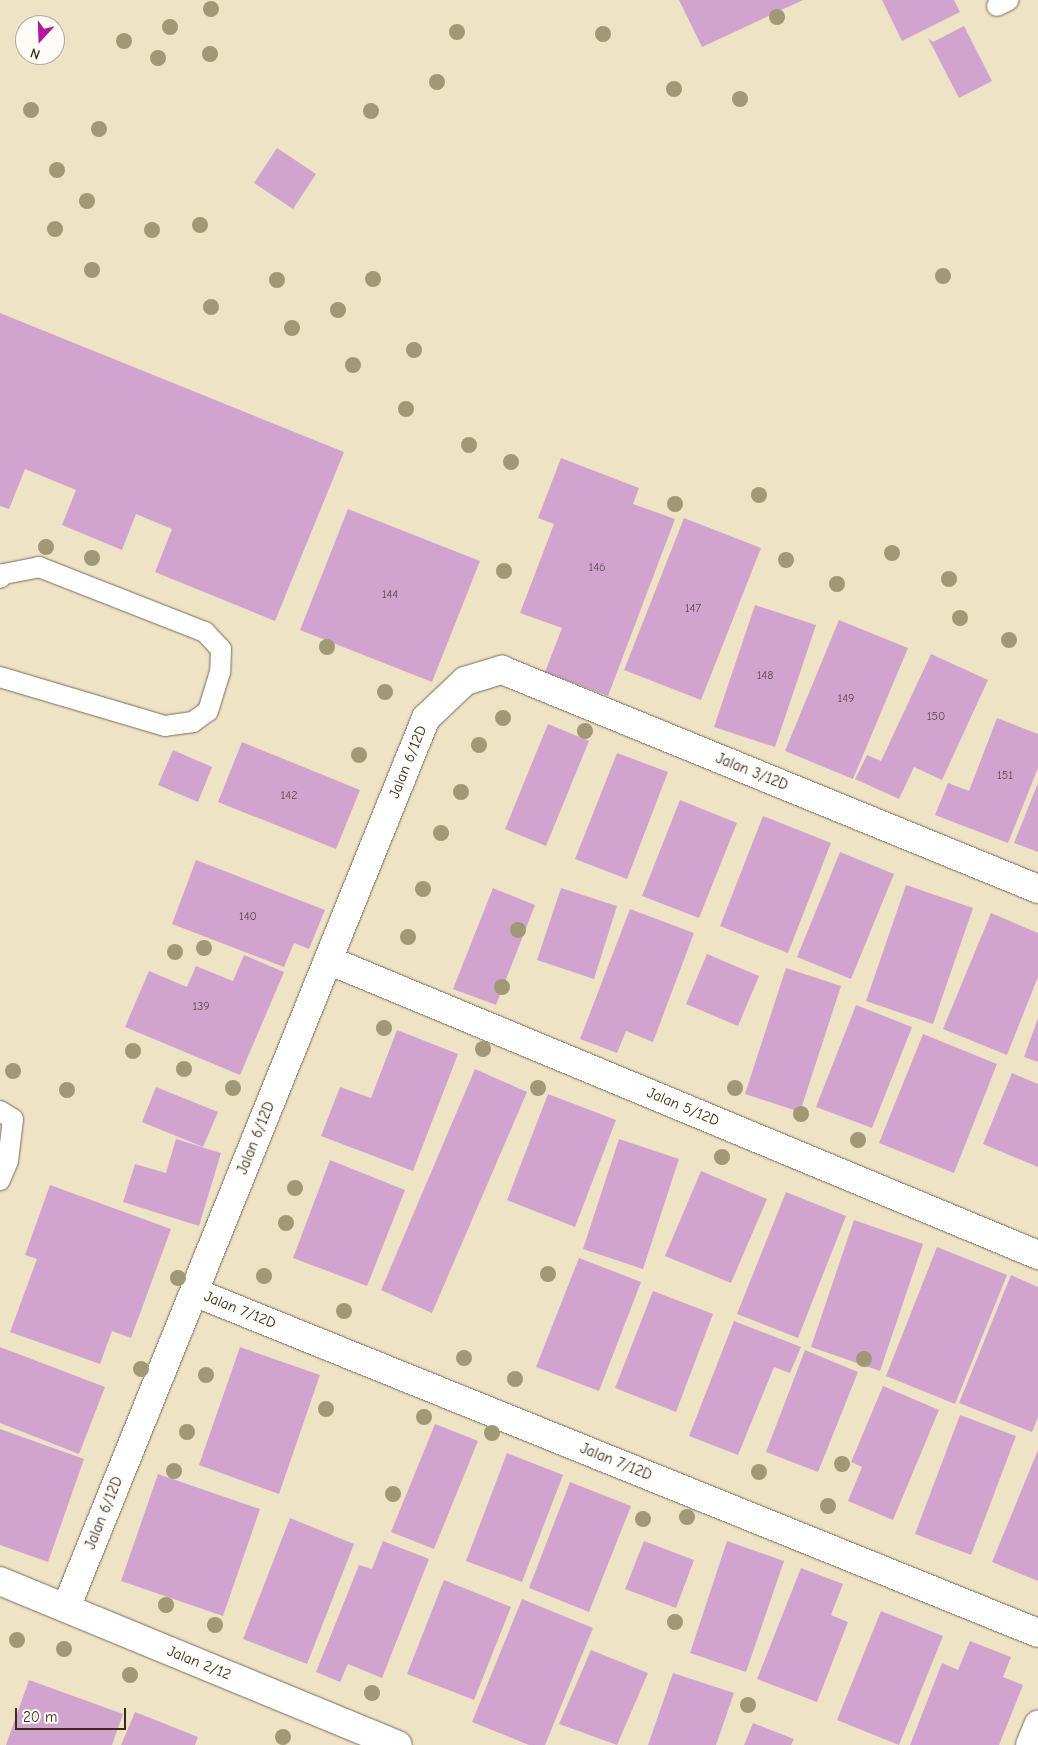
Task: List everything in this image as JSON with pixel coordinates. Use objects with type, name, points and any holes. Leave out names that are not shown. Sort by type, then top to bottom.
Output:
[{"type":"street","name":"Jalan 3/12D","points":[[466,682],[502,670],[1038,889]]},
{"type":"street","name":"Jalan 6/12D","points":[[66,1608],[426,718],[466,682]]},
{"type":"street","name":"Jalan 5/12D","points":[[328,960],[1038,1255]]},
{"type":"street","name":"Jalan 7/12D","points":[[194,1292],[1038,1633]]},
{"type":"street","name":"Jalan 2/12","points":[[0,1580],[398,1745]]},
{"type":"street","points":[[1030,1745],[1038,1725]]},
{"type":"lane","points":[[0,578],[4,574],[39,567],[205,632],[221,649],[220,672],[208,711],[193,722],[165,726],[0,677]]},
{"type":"lane","points":[[0,1111],[13,1119],[8,1161],[0,1180]]},
{"type":"building","points":[[679,0],[803,0],[702,47]]},
{"type":"building","points":[[882,0],[954,0],[960,12],[902,41]]},
{"type":"building","points":[[964,26],[992,81],[959,98],[928,38],[933,42]]},
{"type":"building","points":[[277,148],[316,174],[293,209],[254,183]]},
{"type":"building","points":[[0,313],[344,452],[275,621],[155,572],[172,529],[136,514],[122,550],[62,525],[76,490],[25,469],[9,509],[0,506]]},
{"type":"building","points":[[561,458],[639,488],[633,504],[675,519],[608,696],[545,672],[562,628],[520,613],[554,524],[538,518]]},
{"type":"building","points":[[348,509],[480,561],[432,682],[300,630]]},
{"type":"building","points":[[684,518],[761,548],[701,700],[624,670]]},
{"type":"building","points":[[755,605],[816,625],[775,747],[714,727]]},
{"type":"building","points":[[839,620],[908,648],[853,779],[785,751]]},
{"type":"building","points":[[931,654],[988,680],[942,780],[914,767],[899,799],[855,779],[867,755],[881,761]]},
{"type":"building","points":[[997,718],[1038,734],[1038,768],[1008,843],[935,815],[948,783],[969,791]]},
{"type":"building","points":[[548,724],[589,741],[546,846],[505,829]]},
{"type":"building","points":[[242,742],[360,790],[336,849],[218,802]]},
{"type":"building","points":[[173,750],[212,767],[198,802],[158,785]]},
{"type":"building","points":[[617,753],[668,772],[627,879],[575,859]]},
{"type":"building","points":[[1038,783],[1038,852],[1014,843]]},
{"type":"building","points":[[680,800],[737,823],[699,918],[642,896]]},
{"type":"building","points":[[763,816],[831,843],[788,953],[720,926]]},
{"type":"building","points":[[840,852],[894,874],[851,979],[797,957]]},
{"type":"building","points":[[196,860],[325,910],[309,949],[294,943],[284,967],[172,924]]},
{"type":"building","points":[[906,885],[973,908],[933,1024],[866,1001]]},
{"type":"building","points":[[493,888],[535,905],[496,1005],[453,989]]},
{"type":"building","points":[[561,888],[617,906],[594,979],[537,960]]},
{"type":"building","points":[[630,909],[694,933],[653,1042],[626,1031],[617,1053],[580,1039]]},
{"type":"building","points":[[991,913],[1038,933],[1038,977],[1007,1055],[943,1029]]},
{"type":"building","points":[[707,954],[759,976],[738,1026],[686,1004]]},
{"type":"building","points":[[244,955],[284,972],[240,1075],[125,1027],[149,971],[187,987],[196,966],[233,981]]},
{"type":"building","points":[[786,968],[841,986],[800,1112],[745,1094]]},
{"type":"building","points":[[856,1005],[912,1027],[872,1128],[816,1107]]},
{"type":"building","points":[[1038,1018],[1038,1062],[1024,1057]]},
{"type":"building","points":[[397,1030],[458,1054],[413,1171],[321,1136],[340,1087],[371,1098]]},
{"type":"building","points":[[923,1034],[997,1064],[954,1173],[879,1143]]},
{"type":"building","points":[[475,1069],[527,1092],[432,1313],[381,1290]]},
{"type":"building","points":[[1012,1073],[1038,1084],[1038,1167],[983,1144]]},
{"type":"building","points":[[156,1087],[218,1112],[203,1147],[142,1122]]},
{"type":"building","points":[[548,1094],[616,1120],[575,1227],[507,1200]]},
{"type":"building","points":[[176,1139],[221,1153],[199,1226],[123,1202],[135,1164],[166,1173]]},
{"type":"building","points":[[619,1139],[679,1159],[643,1269],[583,1249]]},
{"type":"building","points":[[330,1160],[405,1190],[367,1286],[293,1258]]},
{"type":"building","points":[[701,1171],[767,1199],[731,1283],[665,1256]]},
{"type":"building","points":[[50,1185],[171,1229],[131,1338],[112,1331],[100,1364],[10,1332],[37,1259],[25,1255]]},
{"type":"building","points":[[786,1192],[846,1216],[798,1338],[737,1314]]},
{"type":"building","points":[[854,1220],[923,1244],[880,1371],[811,1347]]},
{"type":"building","points":[[937,1247],[1007,1275],[955,1404],[886,1376]]},
{"type":"building","points":[[579,1258],[641,1282],[599,1391],[536,1367]]},
{"type":"building","points":[[1011,1275],[1038,1287],[1038,1417],[1032,1432],[959,1403]]},
{"type":"building","points":[[653,1291],[713,1314],[676,1412],[615,1388]]},
{"type":"building","points":[[734,1321],[801,1347],[790,1373],[774,1367],[738,1455],[689,1436]]},
{"type":"building","points":[[0,1347],[105,1387],[79,1454],[0,1423]]},
{"type":"building","points":[[240,1347],[320,1375],[279,1494],[199,1465]]},
{"type":"building","points":[[805,1350],[858,1372],[818,1472],[766,1452]]},
{"type":"building","points":[[883,1386],[939,1410],[893,1520],[848,1501],[862,1467],[851,1462]]},
{"type":"building","points":[[960,1415],[1016,1436],[971,1555],[915,1534]]},
{"type":"building","points":[[435,1424],[478,1441],[434,1549],[391,1532]]},
{"type":"building","points":[[0,1429],[84,1459],[48,1562],[0,1545]]},
{"type":"building","points":[[1038,1450],[1038,1581],[992,1562]]},
{"type":"building","points":[[507,1453],[563,1475],[522,1582],[466,1561]]},
{"type":"building","points":[[158,1474],[260,1509],[223,1616],[121,1581]]},
{"type":"building","points":[[570,1482],[631,1506],[589,1612],[529,1588]]},
{"type":"building","points":[[290,1518],[354,1544],[307,1664],[243,1639]]},
{"type":"building","points":[[383,1541],[429,1559],[382,1678],[348,1664],[340,1682],[316,1672],[359,1565],[372,1569]]},
{"type":"building","points":[[644,1541],[694,1560],[676,1608],[625,1589]]},
{"type":"building","points":[[727,1541],[784,1561],[746,1672],[690,1653]]},
{"type":"building","points":[[801,1568],[843,1584],[831,1615],[848,1622],[817,1702],[757,1679]]},
{"type":"building","points":[[444,1580],[511,1607],[474,1700],[407,1674]]},
{"type":"building","points":[[522,1599],[593,1628],[545,1745],[529,1745],[472,1722]]},
{"type":"building","points":[[881,1611],[943,1636],[899,1745],[837,1720]]},
{"type":"building","points":[[970,1641],[1011,1657],[1003,1677],[1023,1685],[999,1745],[910,1745],[942,1663],[958,1670]]},
{"type":"building","points":[[591,1650],[648,1673],[617,1745],[559,1724]]},
{"type":"building","points":[[673,1673],[734,1693],[716,1745],[648,1745]]},
{"type":"building","points":[[29,1680],[123,1714],[112,1745],[6,1745]]},
{"type":"building","points":[[135,1712],[198,1737],[195,1745],[121,1745]]},
{"type":"building","points":[[753,1723],[794,1739],[791,1745],[744,1745]]}]
